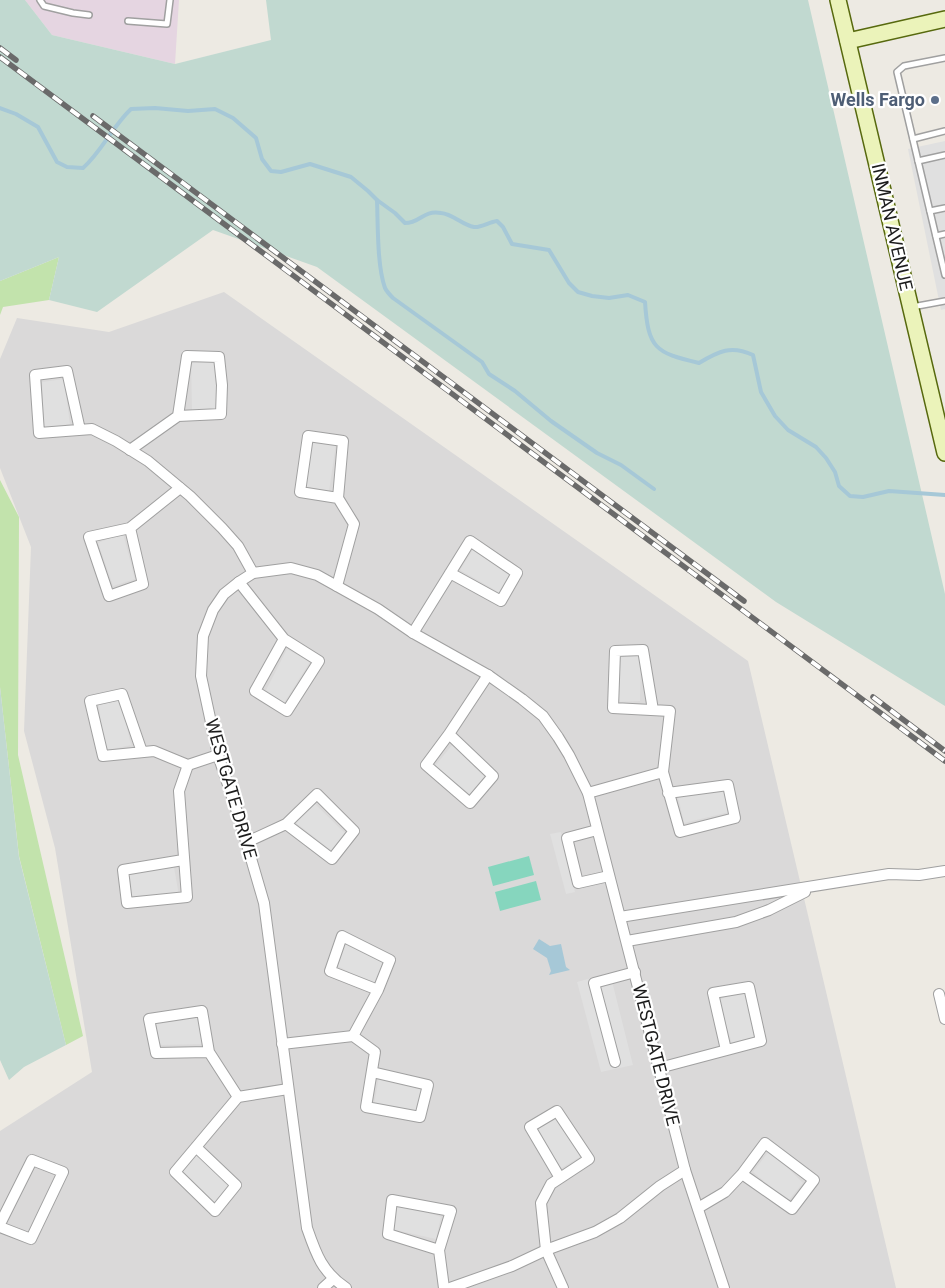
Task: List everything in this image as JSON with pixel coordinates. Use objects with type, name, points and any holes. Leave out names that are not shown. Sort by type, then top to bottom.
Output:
[{"type":"main road","name":"INMAN AVENUE","points":[[838,0],[945,453]]},
{"type":"main road","points":[[848,41],[945,19]]},
{"type":"street","points":[[130,450],[178,416],[221,414],[222,385],[219,357],[188,356],[178,416]]},
{"type":"street","points":[[80,430],[67,371],[35,375],[39,433],[80,430],[92,429],[148,461],[196,503],[238,546],[253,573]]},
{"type":"street","points":[[337,586],[354,524],[338,498],[343,441],[308,436],[300,492],[338,498]]},
{"type":"street","points":[[130,528],[143,584],[109,596],[89,537],[130,528],[180,488]]},
{"type":"street","points":[[413,633],[450,573],[470,542],[517,573],[502,601],[450,573]]},
{"type":"street","name":"WESTGATE DRIVE","points":[[346,1288],[333,1279],[322,1265],[307,1228],[264,903],[247,842],[218,755],[200,676],[201,646],[205,627],[213,610],[224,594],[253,573],[291,568],[317,575],[378,609],[413,633],[488,676],[543,716],[566,749],[588,793],[685,1170],[724,1288]]},
{"type":"street","points":[[239,582],[284,639],[319,661],[287,711],[255,691],[284,639]]},
{"type":"street","points":[[653,710],[643,650],[615,651],[614,708],[670,711],[663,772],[668,793],[680,832],[735,818],[728,785],[668,793]]},
{"type":"street","points":[[449,734],[493,776],[470,803],[426,766],[488,676]]},
{"type":"street","points":[[142,752],[122,694],[90,702],[103,756],[154,751],[188,764],[218,755]]},
{"type":"street","points":[[184,860],[123,870],[127,903],[187,897],[179,791],[188,764]]},
{"type":"street","points":[[588,793],[663,772]]},
{"type":"street","points":[[247,842],[286,824],[317,794],[354,831],[332,859],[286,824]]},
{"type":"street","points":[[597,830],[567,838],[578,883],[609,876]]},
{"type":"street","points":[[620,917],[889,874],[919,875],[945,872]]},
{"type":"street","points":[[627,941],[736,922],[769,910],[816,887]]},
{"type":"street","points":[[353,1036],[378,990],[390,960],[342,936],[330,970],[378,990]]},
{"type":"street","points":[[615,1062],[594,983],[634,972]]},
{"type":"street","points":[[659,1068],[761,1041],[749,986],[713,993],[726,1050]]},
{"type":"street","points":[[939,994],[945,1019]]},
{"type":"street","points":[[209,1052],[156,1053],[149,1019],[202,1011],[209,1052],[238,1097]]},
{"type":"street","points":[[282,1044],[353,1036],[375,1052],[366,1106],[420,1117],[428,1085],[372,1072]]},
{"type":"street","points":[[196,1147],[236,1185],[215,1211],[175,1172],[196,1147],[238,1097],[288,1089]]},
{"type":"street","points":[[560,1178],[530,1127],[557,1111],[589,1159],[551,1184],[541,1203],[546,1250],[564,1288]]},
{"type":"street","points":[[698,1208],[725,1192],[742,1174],[765,1143],[814,1180],[792,1209],[742,1174]]},
{"type":"street","points":[[32,1160],[63,1172],[31,1240],[0,1226],[32,1160]]},
{"type":"street","points":[[450,1288],[512,1266],[546,1250],[595,1232],[612,1223],[660,1186],[685,1170]]},
{"type":"street","points":[[439,1250],[388,1234],[392,1200],[450,1211],[439,1250],[444,1288]]},
{"type":"street","points":[[323,1288],[333,1279]]},
{"type":"lane","points":[[40,0],[44,6],[89,15]]},
{"type":"lane","points":[[128,21],[167,24],[170,0]]},
{"type":"lane","points":[[945,58],[904,66],[897,72],[945,275]]},
{"type":"lane","points":[[913,139],[945,131]]},
{"type":"lane","points":[[918,160],[945,154]]},
{"type":"lane","points":[[930,211],[945,208]]},
{"type":"lane","points":[[936,236],[945,234]]},
{"type":"lane","points":[[912,308],[945,301]]},
{"type":"shaded area","points":[[25,0],[179,0],[175,64],[52,35]]},
{"type":"shaded area","points":[[945,141],[945,309],[941,310],[908,149]]},
{"type":"shaded area","points":[[224,292],[748,661],[896,1288],[0,1288],[0,1131],[92,1072],[55,848],[24,731],[31,547],[0,468],[0,359],[17,318],[109,332]]},
{"type":"shaded area","points":[[215,361],[217,410],[192,412],[191,363]]},
{"type":"shaded area","points":[[64,379],[70,424],[44,428],[42,382]]},
{"type":"shaded area","points":[[313,439],[336,444],[329,492],[305,486]]},
{"type":"shaded area","points":[[123,533],[135,579],[113,586],[98,543]]},
{"type":"shaded area","points":[[474,548],[513,572],[500,593],[460,570]]},
{"type":"shaded area","points":[[287,649],[310,662],[284,703],[266,690]]},
{"type":"shaded area","points":[[641,654],[640,701],[618,702],[614,656]]},
{"type":"shaded area","points":[[121,700],[131,745],[104,751],[99,705]]},
{"type":"shaded area","points":[[452,745],[485,777],[471,795],[435,766]]},
{"type":"shaded area","points":[[724,790],[729,812],[684,823],[678,797]]},
{"type":"shaded area","points":[[312,801],[346,834],[332,851],[296,823]]},
{"type":"shaded area","points":[[561,832],[575,892],[566,894],[550,834]]},
{"type":"shaded area","points":[[174,867],[179,895],[132,897],[129,874]]},
{"type":"shaded area","points":[[342,943],[385,960],[375,986],[334,964]]},
{"type":"shaded area","points":[[610,973],[633,1065],[601,1072],[577,982]]},
{"type":"shaded area","points":[[744,991],[754,1037],[732,1044],[718,1000]]},
{"type":"shaded area","points":[[201,1017],[205,1044],[159,1045],[156,1023]]},
{"type":"shaded area","points":[[379,1077],[424,1090],[419,1112],[374,1104]]},
{"type":"shaded area","points":[[560,1115],[580,1157],[560,1169],[537,1129]]},
{"type":"shaded area","points":[[770,1150],[803,1183],[788,1201],[753,1172]]},
{"type":"shaded area","points":[[197,1153],[230,1185],[216,1203],[180,1174]]},
{"type":"shaded area","points":[[397,1203],[441,1217],[436,1239],[391,1229]]},
{"type":"green space","points":[[0,0],[25,0],[52,35],[175,64],[271,40],[266,0],[808,0],[945,594],[945,706],[776,602],[317,267],[213,230],[97,312],[49,300],[59,257],[0,281]]},
{"type":"green space","points":[[59,257],[49,300],[3,307],[0,315],[0,281]]},
{"type":"green space","points":[[0,480],[19,517],[18,755],[83,1036],[66,1045],[19,856],[0,687]]},
{"type":"green space","points":[[0,687],[19,857],[66,1045],[24,1067],[9,1080],[0,1060]]},
{"type":"green space","points":[[529,856],[534,875],[493,886],[488,867]]},
{"type":"green space","points":[[536,881],[541,900],[500,911],[495,892]]},
{"type":"water","points":[[539,939],[550,946],[561,944],[566,967],[570,970],[549,975],[551,971],[547,958],[533,949]]},
{"type":"waterway","points":[[0,108],[16,114],[38,127],[57,162],[67,167],[83,168],[131,109],[155,108],[188,111],[215,109],[233,118],[256,138],[262,159],[271,171],[281,172],[310,164],[351,177],[405,223],[415,221],[430,213],[450,215],[474,227],[497,221],[503,227],[512,244],[549,250],[569,283],[578,292],[609,298],[628,295],[645,302],[646,317],[652,339],[657,346],[672,356],[699,363],[725,351],[738,350],[753,355],[761,392],[775,416],[788,430],[816,447],[835,472],[839,486],[850,496],[863,497],[889,491],[945,495]]},
{"type":"waterway","points":[[377,200],[378,245],[382,279],[385,288],[391,296],[482,362],[489,374],[515,391],[551,421],[597,453],[621,465],[654,489]]},
{"type":"railway","points":[[0,48],[16,60]]},
{"type":"railway","points":[[0,57],[945,761]]},
{"type":"railway","points":[[93,116],[744,601]]},
{"type":"railway","points":[[873,697],[945,751]]},
{"type":"place","name":"Wells Fargo","points":[[935,100]]}]
